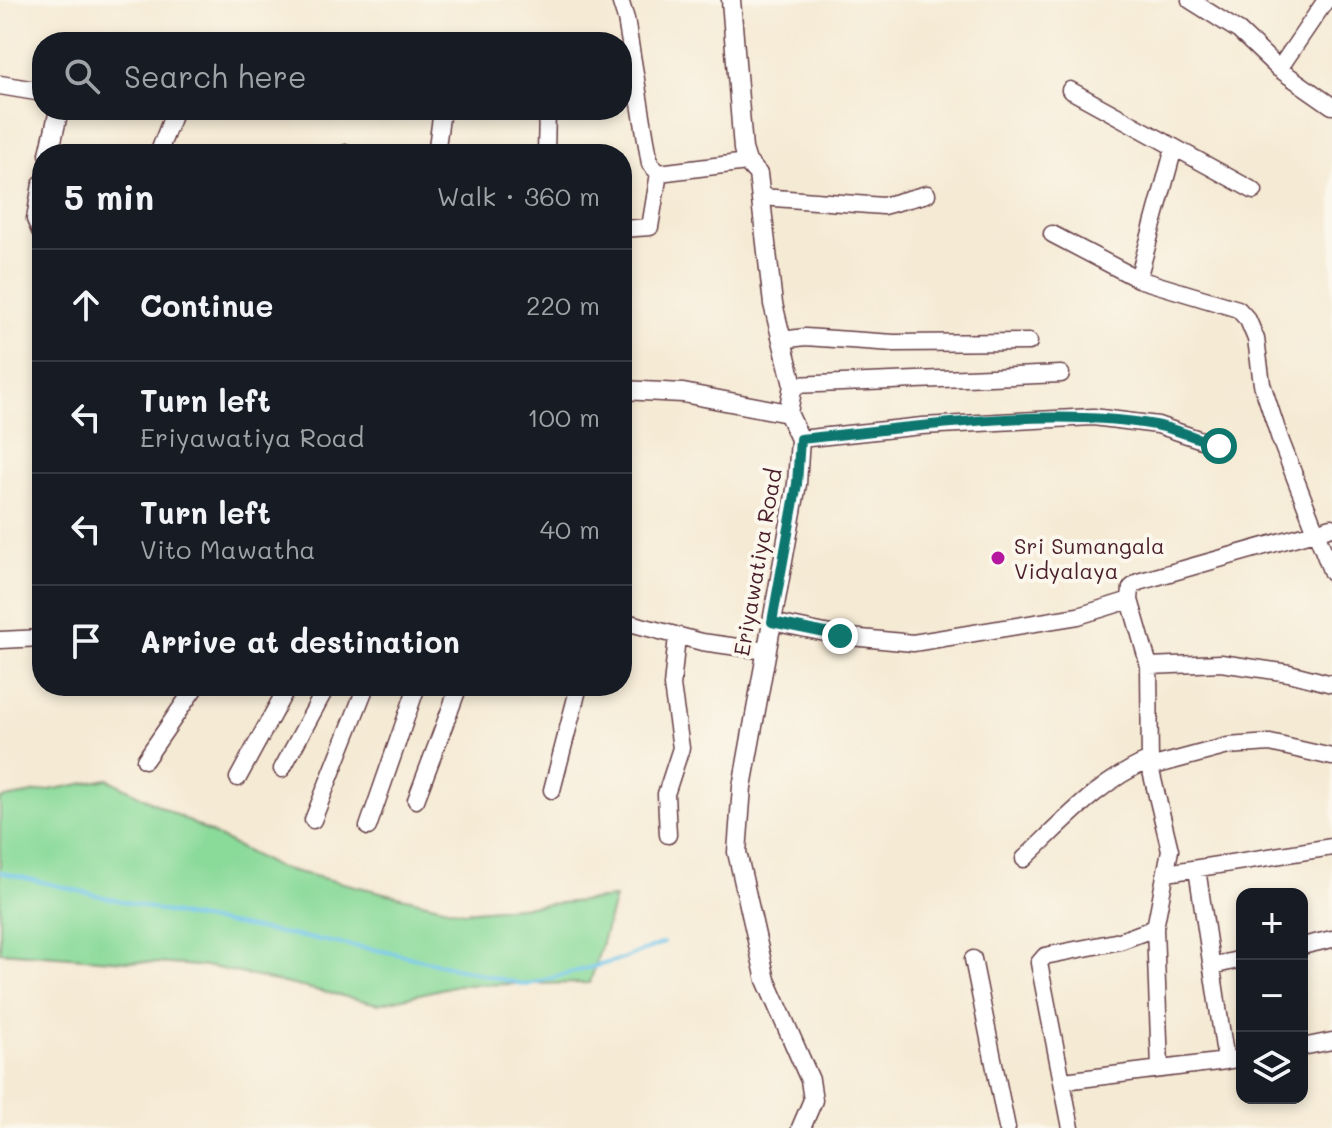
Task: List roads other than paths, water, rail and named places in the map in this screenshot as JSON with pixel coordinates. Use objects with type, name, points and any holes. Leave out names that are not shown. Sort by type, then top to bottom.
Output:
[{"type":"street","points":[[620,0],[628,32]]},
{"type":"street","points":[[632,390],[683,393],[788,413],[793,385],[773,304],[758,174],[747,162],[731,0]]},
{"type":"street","points":[[1190,0],[1239,31],[1279,69],[1332,106]]},
{"type":"street","points":[[1279,69],[1324,1]]},
{"type":"street","points":[[632,55],[650,164],[659,173]]},
{"type":"street","points":[[0,85],[32,90]]},
{"type":"street","points":[[1070,90],[1254,191]]},
{"type":"street","points":[[51,144],[57,120]]},
{"type":"street","points":[[162,144],[171,120]]},
{"type":"street","points":[[437,144],[441,120]]},
{"type":"street","points":[[546,144],[547,120]]},
{"type":"street","points":[[1138,279],[1174,148]]},
{"type":"street","points":[[659,173],[747,162]]},
{"type":"street","points":[[632,228],[650,227],[659,173]]},
{"type":"street","points":[[761,197],[883,206],[927,194]]},
{"type":"street","points":[[1052,234],[1138,279],[1238,309],[1248,320],[1256,339],[1262,384],[1280,439],[1325,530],[1332,573]]},
{"type":"street","points":[[782,340],[805,337],[894,343],[1029,342]]},
{"type":"street","points":[[793,385],[1061,374]]},
{"type":"street","name":"Eriyawatiya Road","points":[[788,413],[800,439],[797,484],[742,787],[737,852],[766,980],[810,1080],[813,1100],[801,1128]]},
{"type":"street","points":[[800,439],[922,426],[1093,417],[1158,425],[1219,446]]},
{"type":"street","points":[[1160,1069],[1155,928],[1170,850],[1150,764],[1149,666],[1130,600],[1131,588],[1138,582],[1325,530]]},
{"type":"street","points":[[772,622],[840,636],[913,643],[1078,616],[1130,600]]},
{"type":"street","points":[[632,624],[677,636],[766,651]]},
{"type":"street","points":[[668,835],[666,794],[681,748],[672,686],[677,636]]},
{"type":"street","points":[[0,640],[32,638]]},
{"type":"street","points":[[1149,666],[1221,663],[1289,673],[1332,684]]},
{"type":"street","points":[[145,760],[189,696]]},
{"type":"street","points":[[238,778],[283,696]]},
{"type":"street","points":[[282,769],[322,696]]},
{"type":"street","points":[[313,820],[362,696]]},
{"type":"street","points":[[368,827],[414,696]]},
{"type":"street","points":[[416,800],[455,696]]},
{"type":"street","points":[[552,790],[576,696]]},
{"type":"street","points":[[1024,859],[1095,792],[1131,768],[1228,746],[1270,743],[1332,757]]},
{"type":"street","points":[[1167,873],[1332,847]]},
{"type":"street","points":[[1064,1081],[1234,1060],[1212,966],[1197,869]]},
{"type":"street","points":[[1071,1128],[1039,963],[1045,956],[1120,941],[1155,928]]},
{"type":"street","points":[[1308,945],[1332,939]]},
{"type":"street","points":[[973,959],[1007,1128]]},
{"type":"street","points":[[1212,966],[1238,960]]},
{"type":"street","points":[[1308,1046],[1332,1041]]},
{"type":"waterway","points":[[0,872],[184,916],[393,953],[526,985],[622,959],[663,943]]},
{"type":"place","name":"Sri Sumangala Vidyalaya","points":[[998,558]]}]
